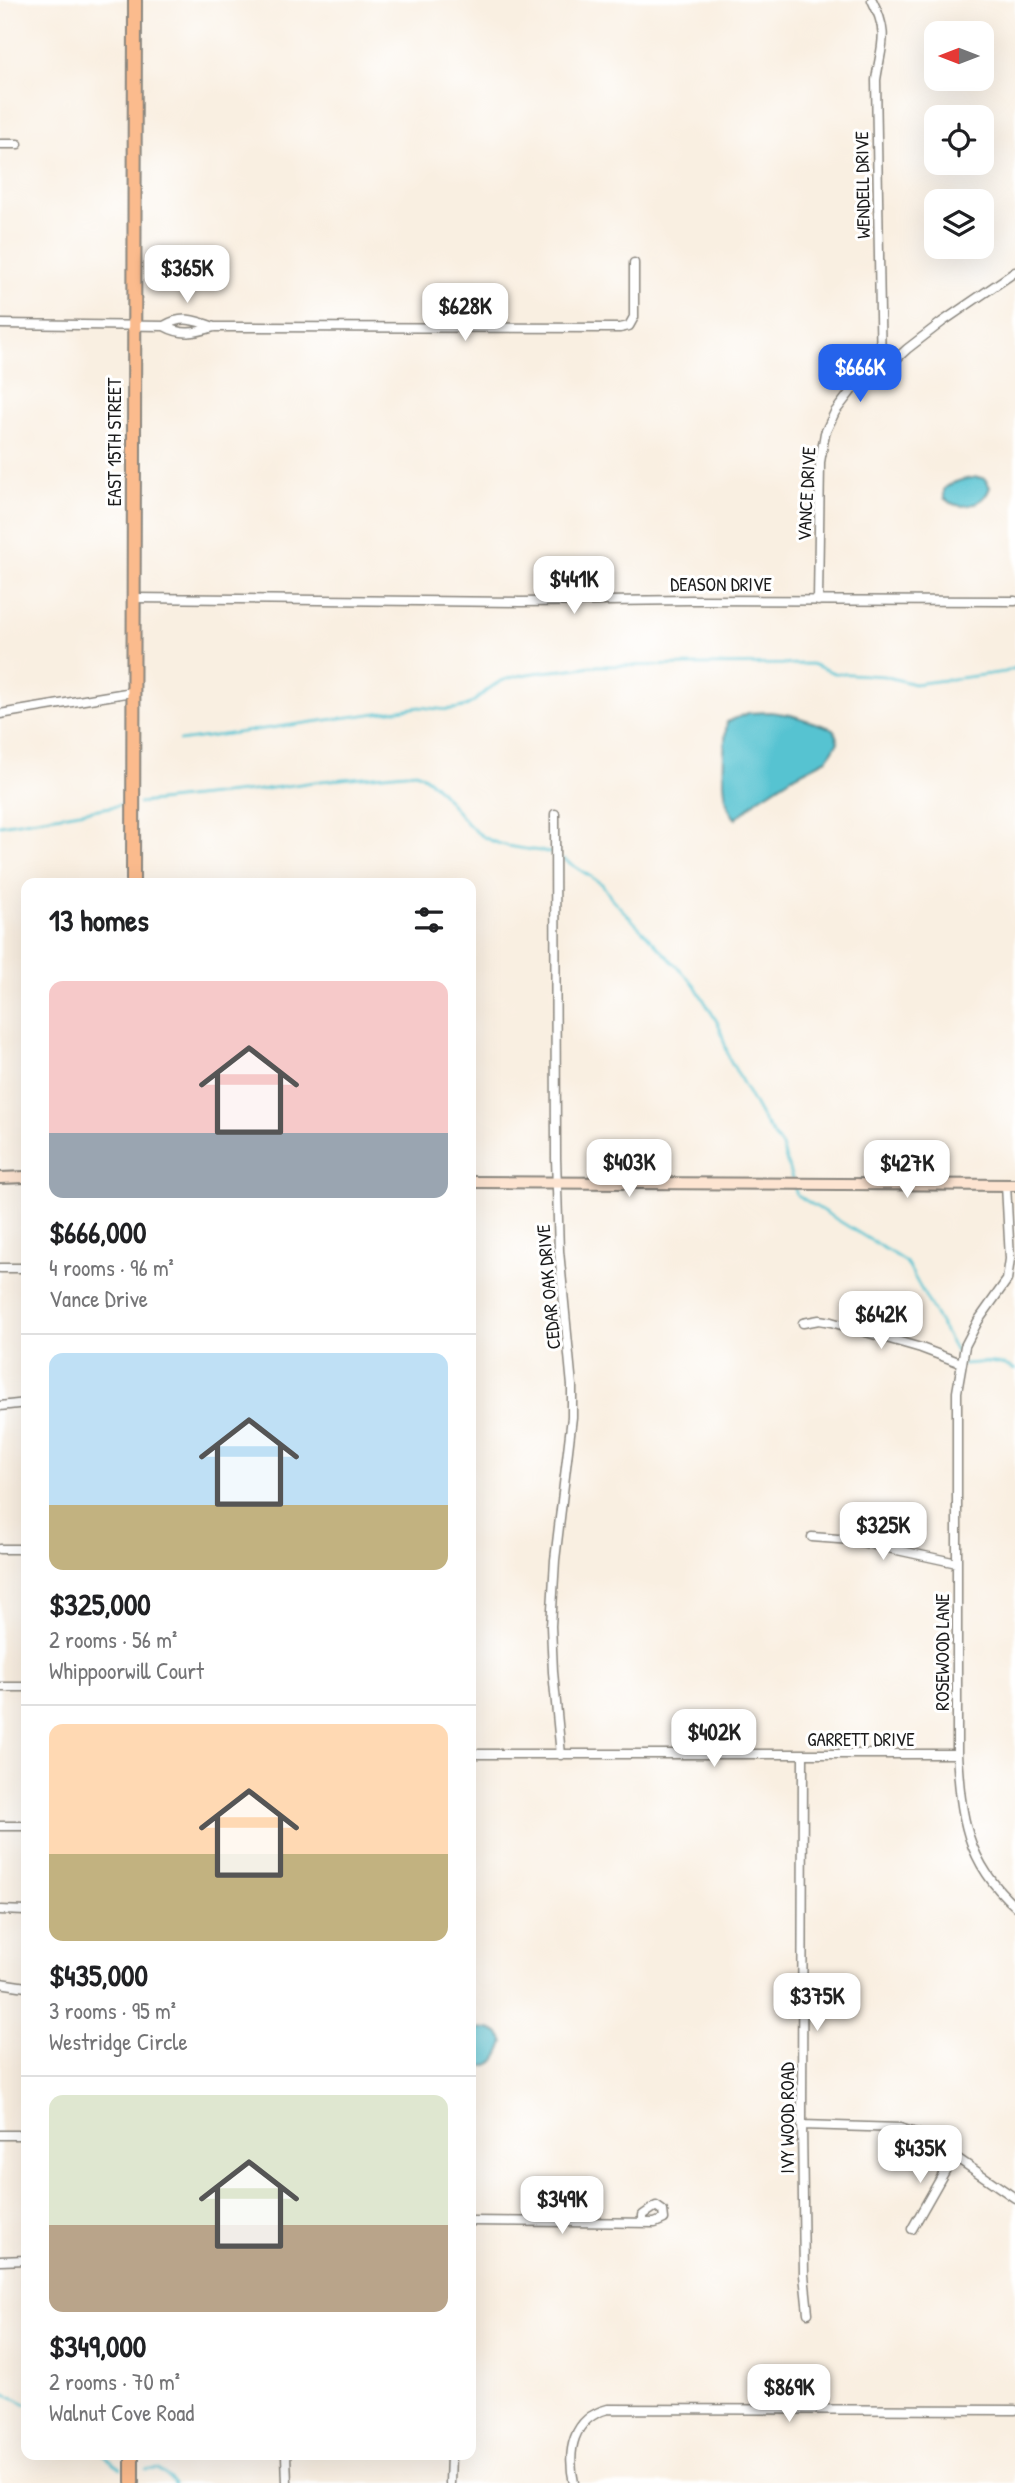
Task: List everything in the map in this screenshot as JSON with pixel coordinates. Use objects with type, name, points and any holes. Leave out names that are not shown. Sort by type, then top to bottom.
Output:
[{"type":"main road","name":"EAST 15TH STREET","points":[[134,878],[132,692],[135,0]]},
{"type":"main road","points":[[0,1178],[21,1178]]},
{"type":"main road","points":[[476,1181],[1010,1185]]},
{"type":"main road","points":[[132,2460],[132,2483]]},
{"type":"street","name":"WENDELL DRIVE","points":[[872,0],[881,18],[883,38],[883,52],[876,80],[881,373]]},
{"type":"street","points":[[0,144],[18,144]]},
{"type":"street","points":[[0,324],[164,326],[176,333],[192,334],[214,327],[620,328],[629,326],[634,317],[634,264]]},
{"type":"street","name":"VANCE DRIVE","points":[[818,601],[820,461],[825,433],[835,412],[855,386],[881,373],[916,342],[1015,272]]},
{"type":"street","points":[[164,326],[175,319],[192,319],[214,327]]},
{"type":"street","name":"DEASON DRIVE","points":[[133,598],[520,602],[1015,601]]},
{"type":"street","points":[[0,713],[132,692]]},
{"type":"street","name":"CEDAR OAK DRIVE","points":[[555,814],[559,1251],[572,1386],[572,1417],[555,1560],[551,1626],[552,1672],[561,1755]]},
{"type":"street","name":"ROSEWOOD LANE","points":[[1010,1185],[1011,1282],[978,1321],[962,1360],[957,1392],[957,1754],[961,1804],[971,1846],[998,1890],[1015,1906]]},
{"type":"street","points":[[0,1268],[21,1268]]},
{"type":"street","points":[[803,1323],[819,1320],[831,1322],[962,1360]]},
{"type":"street","points":[[0,1406],[21,1404]]},
{"type":"street","points":[[812,1537],[851,1540],[957,1563]]},
{"type":"street","points":[[0,1549],[21,1549]]},
{"type":"street","points":[[0,1687],[21,1686]]},
{"type":"street","name":"GARRETT DRIVE","points":[[476,1754],[957,1754]]},
{"type":"street","name":"IVY WOOD ROAD","points":[[803,1754],[802,2124],[804,2275],[808,2314]]},
{"type":"street","points":[[0,1826],[21,1826]]},
{"type":"street","points":[[0,1910],[21,1911]]},
{"type":"street","points":[[0,1983],[21,1986]]},
{"type":"street","points":[[802,2124],[900,2128],[925,2136],[1015,2197]]},
{"type":"street","points":[[0,2135],[21,2135]]},
{"type":"street","points":[[912,2229],[954,2155]]},
{"type":"street","points":[[476,2221],[643,2223],[655,2223],[664,2219],[663,2211],[656,2206],[643,2215],[643,2223]]},
{"type":"street","points":[[0,2261],[21,2260]]},
{"type":"street","points":[[574,2483],[570,2457],[573,2440],[580,2427],[592,2415],[608,2409],[1015,2410]]},
{"type":"street","points":[[286,2460],[287,2483]]},
{"type":"street","points":[[450,2460],[450,2483]]},
{"type":"water","points":[[978,477],[985,479],[990,487],[977,503],[957,505],[944,498],[944,489],[948,486],[960,480]]},
{"type":"water","points":[[748,713],[791,715],[834,729],[838,742],[827,759],[758,799],[736,819],[730,811],[724,788],[727,722]]},
{"type":"water","points":[[476,2029],[495,2031],[504,2042],[496,2059],[476,2067]]},
{"type":"waterway","points":[[179,741],[420,707],[456,709],[468,705],[504,680],[525,674],[590,666],[812,664],[834,673],[884,676],[914,684],[1005,672],[1015,668]]},
{"type":"waterway","points":[[139,803],[416,772],[434,785],[470,826],[486,838],[504,845],[552,853]]},
{"type":"waterway","points":[[0,825],[129,804]]},
{"type":"waterway","points":[[563,859],[602,884],[612,899],[694,984],[719,1025],[729,1058],[763,1120],[782,1147],[792,1179]]},
{"type":"waterway","points":[[794,1186],[797,1195],[906,1262],[960,1359]]},
{"type":"waterway","points":[[964,1364],[997,1363],[1015,1370]]},
{"type":"waterway","points":[[0,2391],[21,2402]]},
{"type":"waterway","points":[[110,2460],[121,2468]]},
{"type":"waterway","points":[[146,2470],[158,2469],[175,2483]]}]
